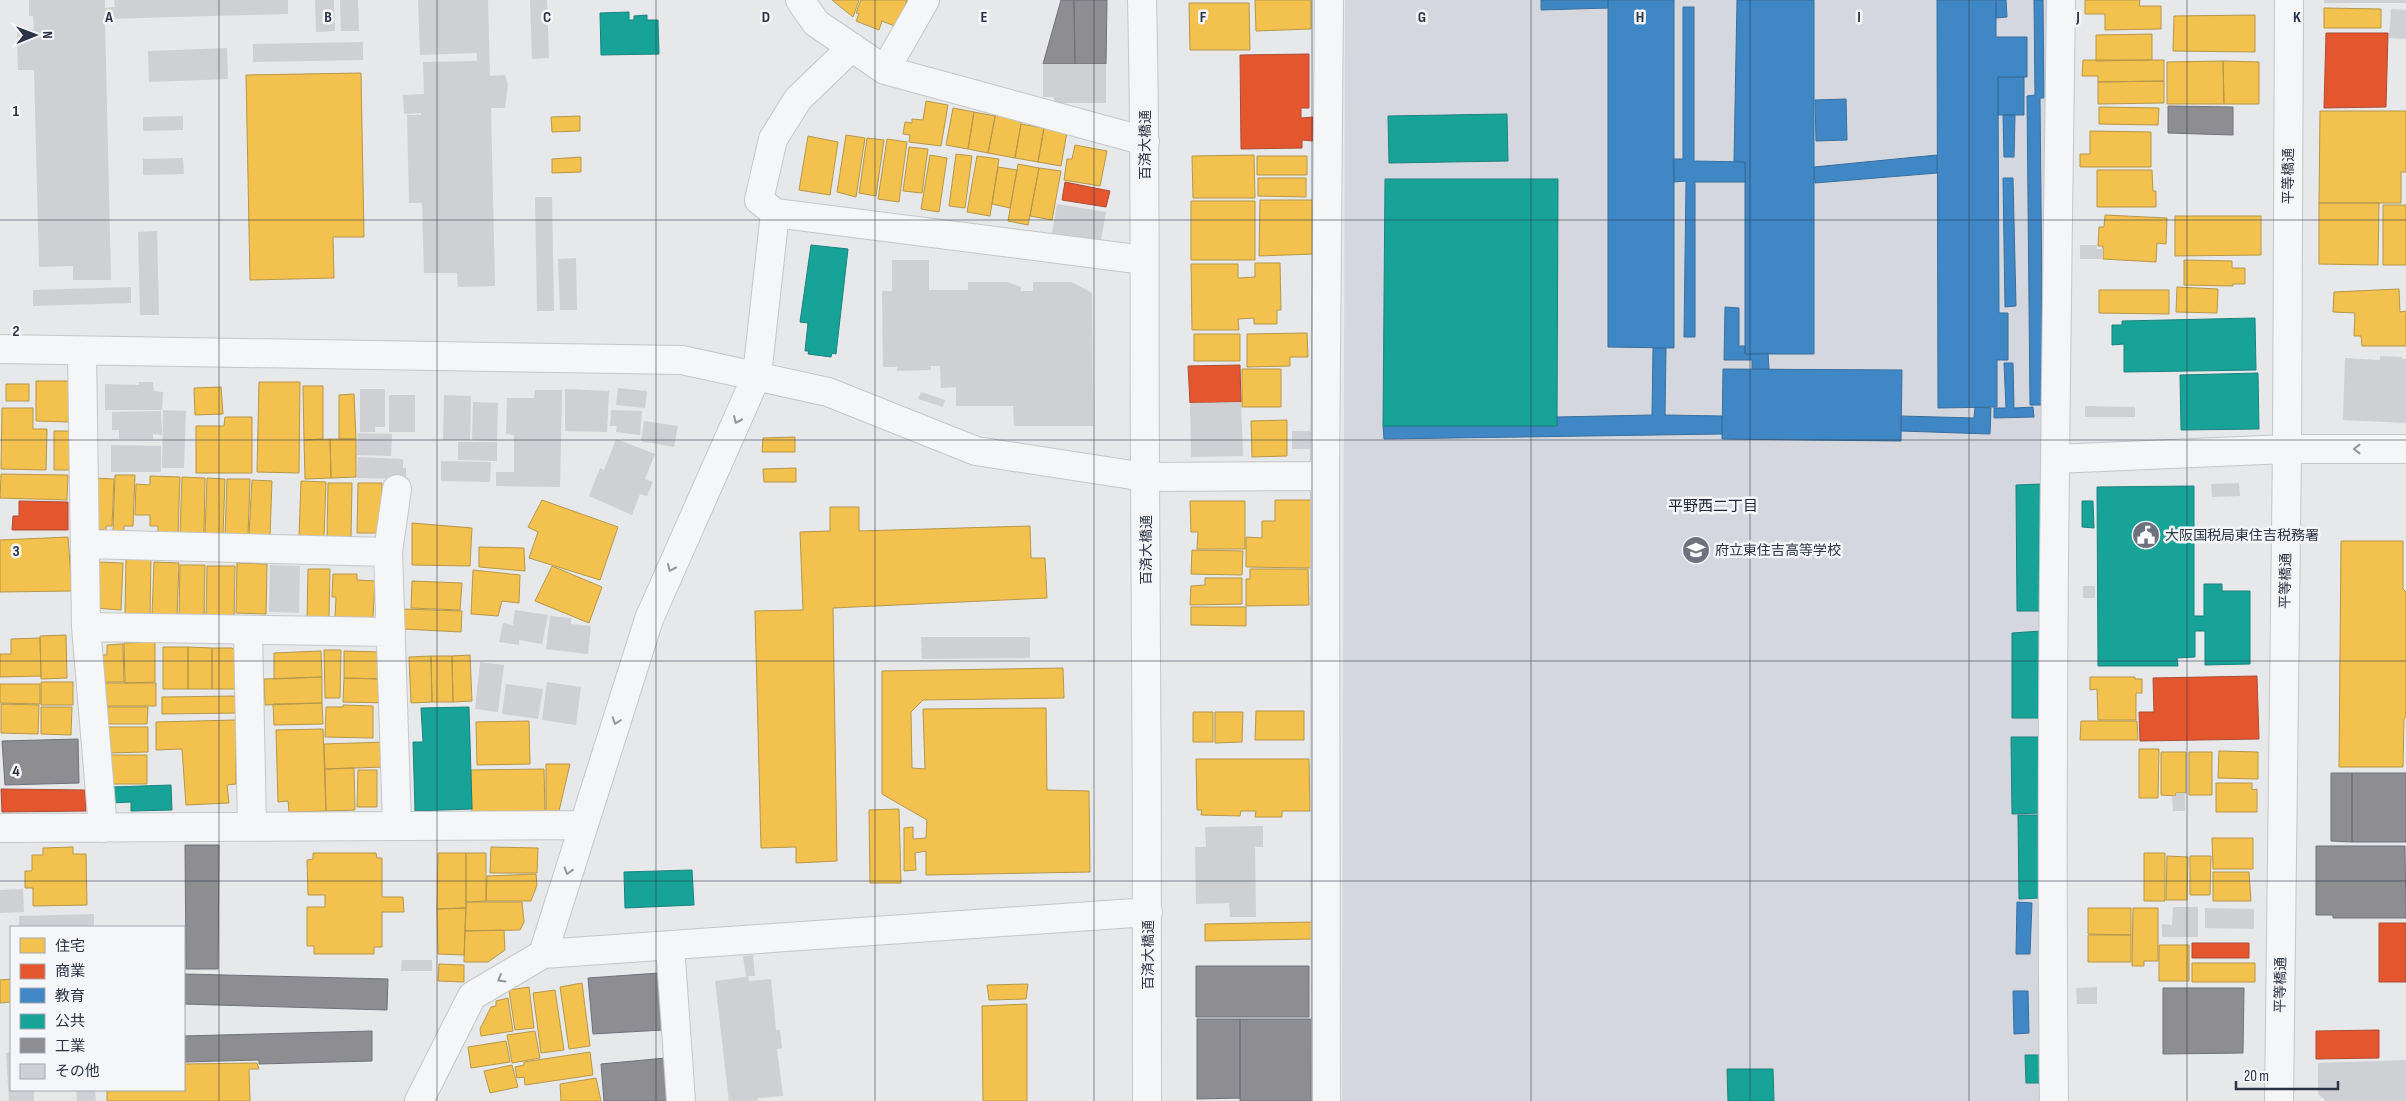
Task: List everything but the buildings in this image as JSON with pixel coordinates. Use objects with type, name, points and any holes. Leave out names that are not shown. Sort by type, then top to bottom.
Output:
[{"type":"street","points":[[800,0],[816,23],[885,70],[1146,141]]},
{"type":"street","points":[[885,70],[924,0]]},
{"type":"street","name":"百済大橋通","points":[[1142,0],[1146,141],[1144,260],[1148,912],[1147,1101]]},
{"type":"street","points":[[1326,1101],[1326,476],[1329,0]]},
{"type":"street","points":[[2054,1101],[2052,894],[2061,0]]},
{"type":"street","name":"平等橋通","points":[[2279,1101],[2287,449],[2289,0]]},
{"type":"street","points":[[852,47],[798,99],[773,139],[759,200],[775,213],[1144,260]]},
{"type":"street","points":[[543,954],[649,619],[757,375],[775,213]]},
{"type":"street","points":[[0,349],[682,360],[828,392],[976,451],[1145,477],[1326,476]]},
{"type":"street","points":[[82,351],[86,627],[103,828]]},
{"type":"street","points":[[2055,459],[2287,449],[2406,449]]},
{"type":"street","points":[[397,489],[388,552],[398,825]]},
{"type":"street","points":[[85,544],[388,552]]},
{"type":"street","points":[[86,627],[391,632]]},
{"type":"street","points":[[248,630],[252,826]]},
{"type":"street","points":[[0,828],[583,825]]},
{"type":"street","points":[[418,1101],[472,996],[543,954],[1148,912]]},
{"type":"street","points":[[670,945],[681,1101]]},
{"type":"shaded area","name":"府立東住吉高等学校","points":[[1345,0],[2053,0],[2046,1101],[1342,1101]]},
{"type":"place","name":"大阪国税局東住吉税務署","points":[[2146,535]]},
{"type":"place","name":"府立東住吉高等学校","points":[[1696,550]]},
{"type":"district","name":"平野西二丁目","points":[[1713,506]]}]
